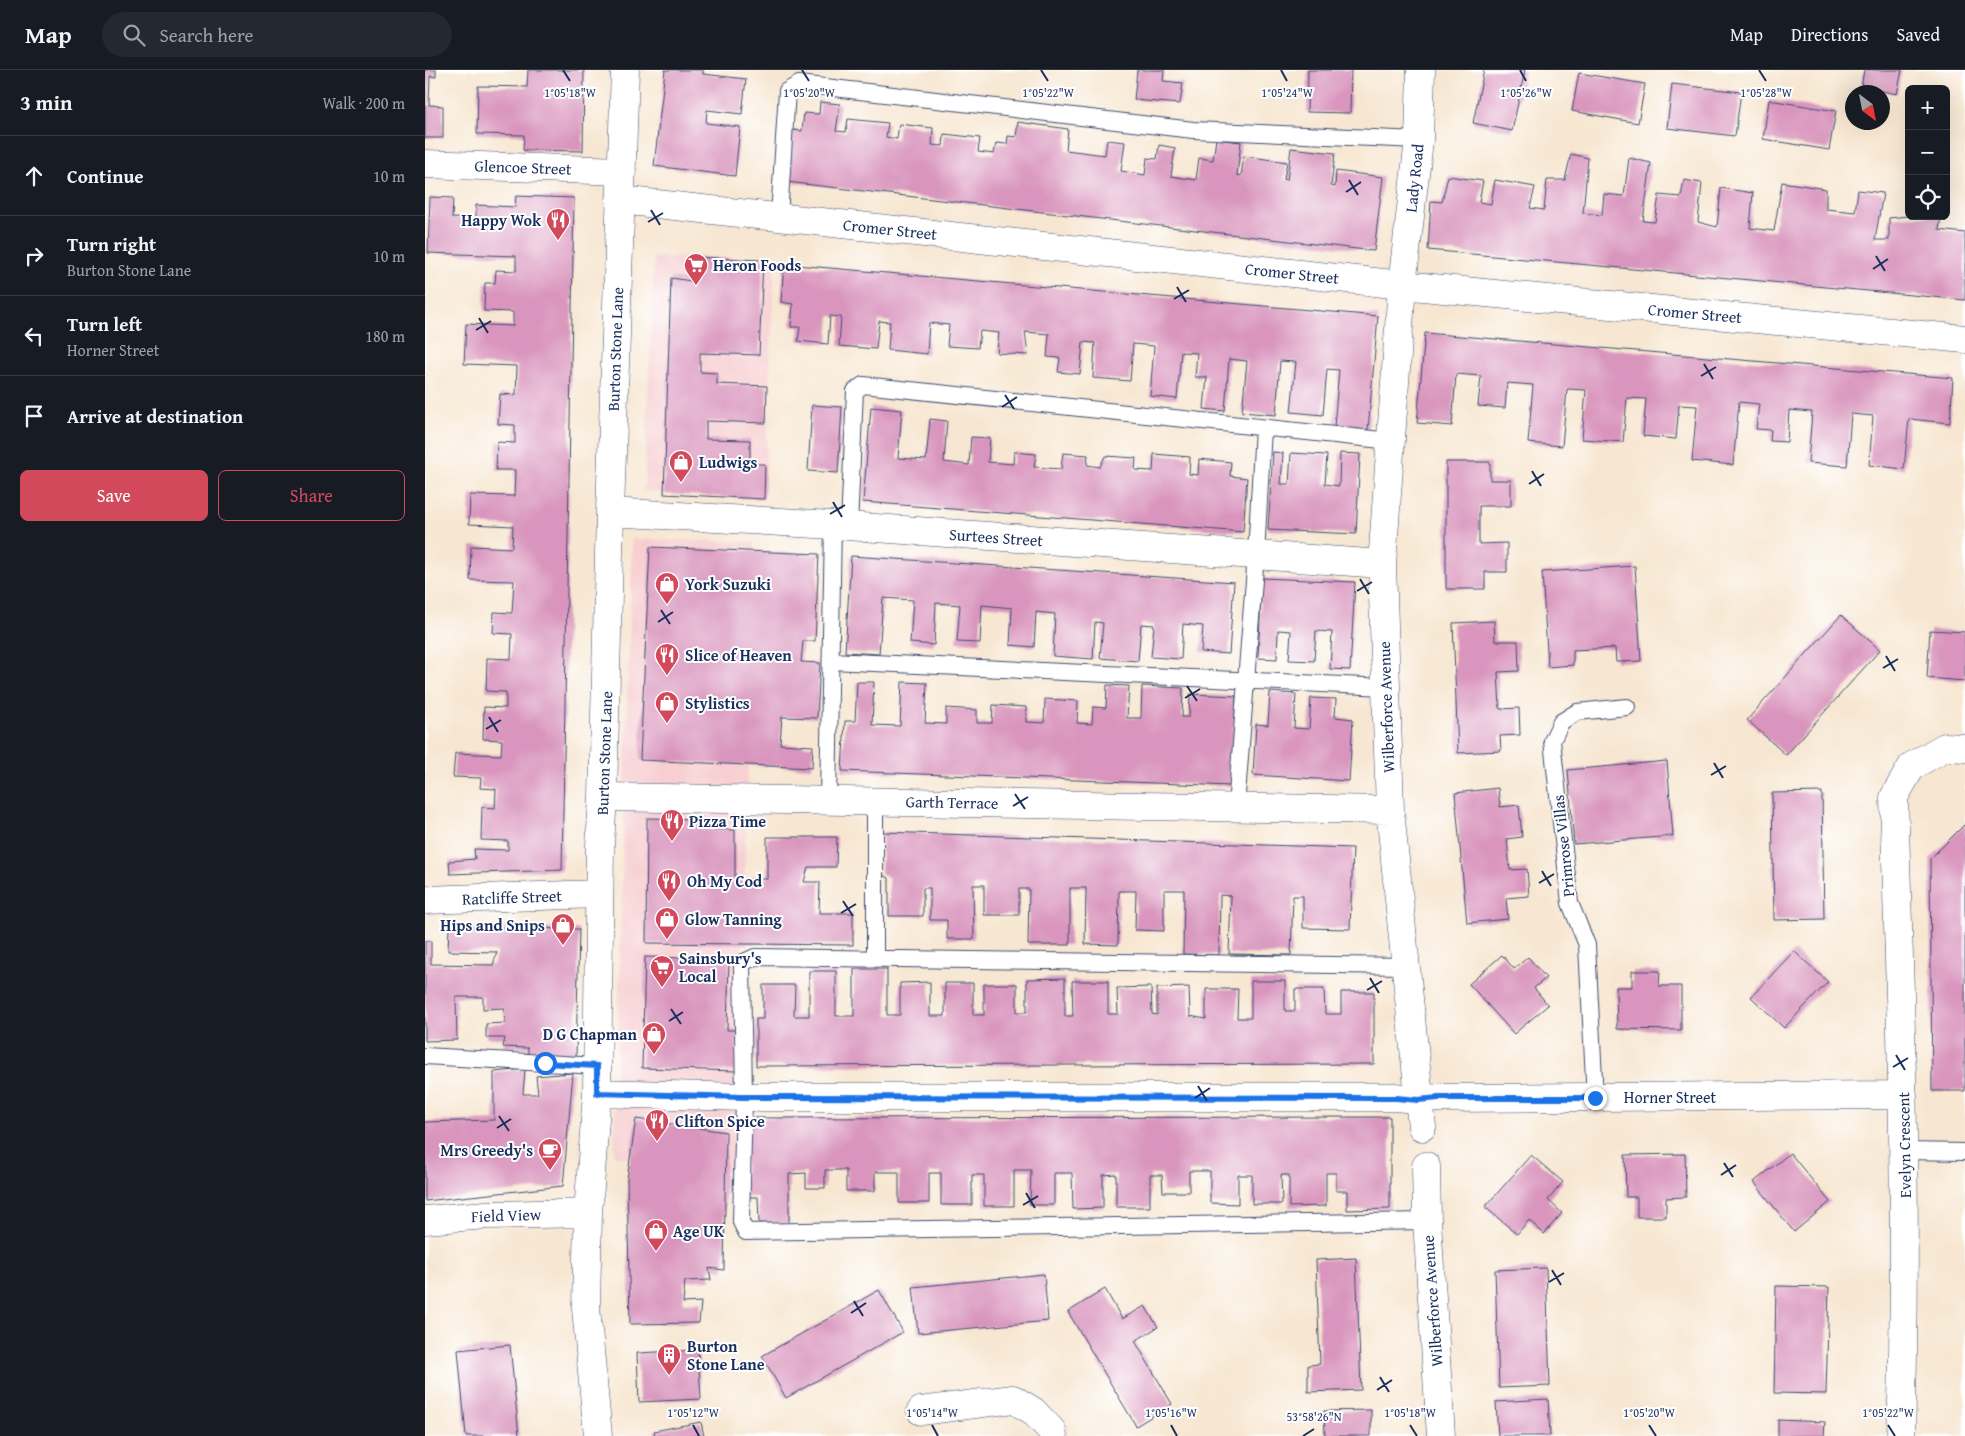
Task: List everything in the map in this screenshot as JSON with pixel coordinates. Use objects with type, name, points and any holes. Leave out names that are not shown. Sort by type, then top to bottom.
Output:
[{"type":"street","name":"Burton Stone Lane","points":[[598,1436],[586,1308],[588,1213],[597,1080],[599,894],[625,70]]},
{"type":"street","name":"Lady Road","points":[[1402,285],[1419,140],[1421,70]]},
{"type":"street","name":"Glencoe Street","points":[[425,164],[621,171]]},
{"type":"street","name":"Cromer Street","points":[[620,200],[1402,285],[1965,339]]},
{"type":"street","name":"Wilberforce Avenue","points":[[1402,285],[1382,564],[1390,810],[1422,1128]]},
{"type":"street","name":"Surtees Street","points":[[610,512],[841,526],[1382,564]]},
{"type":"street","name":"Evelyn Crescent","points":[[1901,1436],[1905,1323],[1904,1151],[1894,797],[1912,766],[1945,747],[1965,748]]},
{"type":"street","name":"Garth Terrace","points":[[603,797],[1390,810]]},
{"type":"street","name":"Ratcliffe Street","points":[[425,900],[599,894]]},
{"type":"street","name":"Horner Street","points":[[597,1080],[744,1097],[1376,1097],[1418,1100],[1439,1098],[1903,1095]]},
{"type":"street","name":"Wilberforce Avenue","points":[[1426,1166],[1427,1221],[1441,1436]]},
{"type":"street","name":"Field View","points":[[425,1220],[485,1215],[588,1213]]},
{"type":"street","points":[[921,1411],[1013,1399],[1033,1411],[1052,1431],[1053,1436]]},
{"type":"lane","points":[[779,217],[787,91],[799,84],[1193,130],[1419,140]]},
{"type":"lane","points":[[828,800],[831,661],[841,526],[855,391],[863,385],[1391,441]]},
{"type":"lane","points":[[1236,807],[1256,555],[1263,428]]},
{"type":"lane","points":[[831,661],[1385,687]]},
{"type":"lane","name":"Primrose Villas","points":[[1595,1098],[1587,945],[1569,903],[1552,741],[1561,722],[1577,712],[1627,707]]},
{"type":"lane","points":[[875,800],[875,959]]},
{"type":"lane","points":[[1406,966],[755,957],[742,963],[744,1097],[741,1222],[747,1232],[1427,1221]]},
{"type":"lane","points":[[425,1056],[597,1080]]},
{"type":"lane","points":[[1904,1151],[1965,1152]]},
{"type":"shaded area","points":[[654,257],[775,259],[764,499],[644,491]]},
{"type":"shaded area","points":[[632,539],[754,542],[736,1173],[614,1156]]},
{"type":"building","points":[[425,70],[436,70],[436,77],[430,76],[429,105],[443,106],[443,138],[425,138]]},
{"type":"building","points":[[528,70],[584,70],[583,151],[523,150],[524,135],[477,134],[478,86],[527,87]]},
{"type":"building","points":[[665,70],[703,70],[703,74],[746,79],[742,114],[707,110],[706,123],[740,127],[735,176],[654,166]]},
{"type":"building","points":[[1137,70],[1164,70],[1163,81],[1183,83],[1180,104],[1134,100]]},
{"type":"building","points":[[1308,70],[1351,70],[1350,113],[1307,112]]},
{"type":"building","points":[[1484,70],[1525,70],[1512,131],[1473,123]]},
{"type":"building","points":[[1864,70],[1902,70],[1897,94],[1890,93],[1890,85],[1861,85]]},
{"type":"building","points":[[1579,73],[1645,84],[1638,123],[1572,111]]},
{"type":"building","points":[[1672,84],[1741,92],[1735,136],[1667,128]]},
{"type":"building","points":[[1769,100],[1836,111],[1829,150],[1763,139]]},
{"type":"building","points":[[820,102],[840,104],[836,131],[846,132],[848,119],[888,123],[886,137],[897,139],[899,124],[933,128],[932,145],[943,146],[944,134],[980,138],[978,152],[994,154],[996,143],[1007,144],[1008,136],[1016,137],[1018,122],[1068,129],[1066,150],[1105,155],[1107,140],[1125,142],[1121,171],[1145,175],[1147,158],[1157,159],[1159,145],[1175,148],[1171,176],[1196,180],[1199,158],[1213,160],[1216,139],[1241,142],[1237,175],[1241,176],[1244,156],[1287,162],[1284,179],[1287,180],[1291,148],[1335,153],[1331,186],[1335,187],[1336,171],[1383,177],[1374,251],[787,182],[793,130],[802,131],[804,113],[819,114]]},
{"type":"building","points":[[1571,154],[1588,158],[1583,213],[1602,215],[1604,194],[1624,196],[1629,158],[1651,163],[1643,221],[1655,222],[1659,195],[1681,197],[1684,180],[1702,183],[1698,222],[1717,227],[1721,188],[1753,193],[1750,228],[1774,231],[1782,182],[1826,189],[1826,209],[1855,212],[1858,190],[1883,193],[1875,240],[1889,240],[1889,218],[1905,216],[1905,220],[1940,220],[1939,230],[1965,233],[1965,300],[1428,250],[1431,201],[1442,202],[1448,176],[1483,181],[1479,202],[1491,204],[1495,180],[1535,187],[1530,208],[1544,210],[1547,180],[1565,180]]},
{"type":"building","points":[[516,196],[574,198],[562,870],[450,874],[449,861],[475,859],[474,849],[508,850],[508,841],[481,840],[482,807],[495,808],[496,789],[480,788],[481,778],[453,777],[455,753],[501,755],[502,740],[483,739],[484,707],[506,708],[506,692],[486,691],[487,658],[511,659],[512,634],[493,633],[494,612],[512,613],[514,581],[470,580],[471,546],[512,548],[513,526],[469,524],[470,495],[514,496],[515,470],[496,470],[497,442],[515,443],[515,425],[498,424],[500,394],[516,395],[517,366],[464,364],[466,324],[513,326],[513,312],[484,311],[485,283],[495,283],[496,270],[516,271],[516,256],[428,253],[430,197],[453,198],[452,218],[476,219],[476,205],[515,207]]},
{"type":"building","points":[[692,257],[763,260],[759,355],[700,353],[700,372],[717,373],[717,384],[767,386],[766,423],[706,421],[706,439],[750,440],[750,464],[765,464],[764,499],[664,494],[671,278],[691,281]]},
{"type":"building","points":[[784,264],[1378,316],[1368,430],[1334,427],[1339,370],[1327,369],[1323,415],[1291,412],[1296,362],[1280,361],[1276,415],[1242,412],[1247,361],[1229,359],[1225,411],[1204,409],[1207,377],[1195,377],[1197,353],[1181,352],[1177,399],[1150,396],[1154,346],[1133,344],[1130,381],[1093,378],[1095,343],[1083,342],[1080,374],[1058,372],[1060,358],[1047,357],[1049,334],[1025,332],[1028,355],[997,353],[999,333],[980,331],[978,348],[947,346],[949,325],[929,323],[927,354],[888,350],[890,322],[879,321],[876,349],[839,346],[841,317],[830,316],[828,344],[798,341],[800,327],[791,327],[793,304],[781,302]]},
{"type":"building","points":[[1425,333],[1953,378],[1950,423],[1909,419],[1904,469],[1869,465],[1873,416],[1851,414],[1847,466],[1808,463],[1812,412],[1789,410],[1787,442],[1770,441],[1771,430],[1756,429],[1759,404],[1739,402],[1733,465],[1692,461],[1697,406],[1679,405],[1676,439],[1643,436],[1646,399],[1627,398],[1623,442],[1582,439],[1586,390],[1567,389],[1562,446],[1528,443],[1533,385],[1507,383],[1505,408],[1478,406],[1481,376],[1456,374],[1452,426],[1417,423]]},
{"type":"building","points":[[812,405],[842,407],[838,473],[808,471]]},
{"type":"building","points":[[871,407],[902,410],[898,458],[926,460],[930,419],[947,421],[944,462],[969,465],[971,437],[990,438],[988,462],[1013,464],[1014,452],[1036,454],[1034,467],[1061,469],[1063,453],[1088,455],[1087,465],[1100,467],[1105,456],[1136,458],[1135,470],[1153,471],[1154,454],[1190,457],[1189,474],[1198,475],[1199,459],[1231,462],[1230,476],[1247,478],[1243,532],[863,502]]},
{"type":"building","points":[[1273,452],[1283,453],[1281,484],[1289,484],[1291,453],[1327,455],[1325,484],[1339,486],[1340,453],[1360,454],[1356,534],[1268,530]]},
{"type":"building","points":[[1446,462],[1490,462],[1490,480],[1511,480],[1511,506],[1479,506],[1479,544],[1507,543],[1507,572],[1485,572],[1485,589],[1446,589]]},
{"type":"building","points":[[650,547],[819,554],[815,641],[803,641],[801,662],[820,663],[817,718],[782,717],[780,744],[813,746],[812,768],[640,760]]},
{"type":"building","points":[[851,556],[1234,582],[1229,654],[1201,652],[1203,626],[1183,624],[1181,659],[1151,657],[1154,625],[1141,624],[1138,661],[1100,658],[1103,623],[1095,622],[1093,659],[1053,656],[1055,614],[1036,612],[1034,647],[1010,645],[1012,608],[982,605],[980,643],[957,642],[960,605],[936,603],[934,645],[910,643],[913,600],[883,598],[879,654],[845,652]]},
{"type":"building","points":[[1635,566],[1641,661],[1616,662],[1615,648],[1573,650],[1573,665],[1548,667],[1542,572]]},
{"type":"building","points":[[1262,578],[1355,582],[1350,670],[1330,669],[1332,632],[1316,631],[1314,661],[1289,660],[1291,631],[1278,630],[1277,659],[1258,658]]},
{"type":"building","points":[[1841,615],[1880,650],[1786,755],[1747,720]]},
{"type":"building","points":[[1494,621],[1495,641],[1518,641],[1519,671],[1498,672],[1500,709],[1519,708],[1520,735],[1500,736],[1501,751],[1458,753],[1453,623]]},
{"type":"building","points":[[1930,630],[1965,632],[1965,681],[1927,678]]},
{"type":"building","points":[[857,682],[874,682],[872,725],[900,726],[902,682],[927,683],[925,723],[946,724],[946,708],[977,710],[977,723],[992,723],[993,705],[1026,707],[1026,722],[1044,723],[1045,699],[1078,701],[1077,723],[1092,724],[1093,707],[1106,708],[1107,685],[1129,686],[1127,718],[1141,718],[1142,686],[1183,688],[1182,717],[1189,717],[1190,694],[1236,696],[1232,786],[842,771],[845,721],[855,721]]},
{"type":"building","points":[[1270,692],[1296,694],[1294,728],[1309,729],[1311,698],[1336,699],[1335,717],[1353,719],[1349,781],[1253,775],[1256,724],[1268,725]]},
{"type":"building","points":[[1667,761],[1673,836],[1574,844],[1568,770]]},
{"type":"building","points":[[1498,788],[1500,807],[1519,805],[1522,837],[1507,839],[1510,870],[1527,869],[1529,896],[1506,898],[1508,919],[1467,923],[1455,793]]},
{"type":"building","points":[[1822,792],[1824,919],[1774,920],[1772,793]]},
{"type":"building","points":[[647,818],[700,819],[700,829],[735,830],[735,879],[767,879],[767,837],[837,837],[836,867],[808,867],[804,882],[820,882],[819,913],[853,913],[853,945],[646,943]]},
{"type":"building","points":[[1965,824],[1965,1091],[1932,1091],[1930,859]]},
{"type":"building","points":[[883,832],[1353,848],[1350,929],[1303,928],[1303,896],[1293,896],[1291,955],[1229,954],[1231,896],[1220,895],[1219,955],[1183,954],[1184,890],[1164,890],[1164,931],[1135,930],[1136,891],[1119,891],[1118,945],[1085,944],[1086,888],[1070,888],[1070,945],[1028,945],[1029,889],[1019,889],[1019,915],[984,915],[984,885],[973,885],[974,939],[947,939],[947,920],[930,920],[930,888],[923,888],[923,916],[889,916],[889,878],[881,874]]},
{"type":"building","points":[[449,927],[579,929],[576,1058],[528,1057],[528,1048],[503,1047],[505,1038],[486,1038],[486,1024],[505,1023],[504,1008],[483,1009],[483,997],[456,997],[457,1040],[425,1041],[425,941],[431,941],[431,964],[493,965],[497,952],[448,951]]},
{"type":"building","points":[[1794,951],[1828,982],[1784,1028],[1751,997]]},
{"type":"building","points":[[1502,955],[1514,969],[1528,957],[1546,978],[1534,988],[1548,1005],[1514,1034],[1469,984]]},
{"type":"building","points":[[645,957],[729,959],[727,1030],[737,1030],[736,1071],[642,1068]]},
{"type":"building","points":[[854,969],[887,969],[887,1015],[900,1015],[900,983],[930,982],[930,1016],[945,1016],[945,983],[973,983],[973,1015],[984,1015],[984,984],[1017,984],[1017,1012],[1027,1012],[1027,979],[1065,978],[1065,1016],[1073,1016],[1072,981],[1108,981],[1108,1014],[1118,1014],[1117,988],[1151,987],[1152,1014],[1157,1015],[1157,988],[1189,987],[1190,1016],[1206,1019],[1206,989],[1238,989],[1237,1018],[1251,1018],[1251,981],[1285,981],[1285,1011],[1295,1011],[1295,989],[1324,989],[1325,1014],[1341,1014],[1341,992],[1374,992],[1374,1064],[756,1066],[756,1019],[763,1019],[763,985],[795,985],[794,1016],[809,1016],[809,971],[836,971],[836,1016],[854,1016]]},
{"type":"building","points":[[1632,971],[1660,971],[1659,986],[1681,986],[1681,1030],[1617,1029],[1616,987],[1632,987]]},
{"type":"building","points":[[525,1069],[523,1094],[538,1094],[536,1076],[573,1073],[563,1186],[425,1201],[425,1122],[494,1120],[494,1072]]},
{"type":"building","points":[[1390,1117],[1390,1209],[1347,1210],[1347,1191],[1336,1191],[1336,1173],[1326,1173],[1326,1206],[1289,1207],[1289,1175],[1281,1175],[1282,1204],[1252,1204],[1252,1175],[1238,1175],[1238,1204],[1210,1203],[1210,1171],[1189,1171],[1189,1192],[1163,1192],[1162,1175],[1150,1175],[1150,1207],[1116,1207],[1116,1174],[1103,1175],[1103,1208],[1073,1209],[1072,1173],[1054,1173],[1054,1205],[1030,1205],[1031,1170],[1014,1170],[1014,1206],[984,1206],[984,1175],[972,1175],[972,1205],[941,1205],[941,1173],[929,1173],[929,1203],[899,1203],[899,1172],[875,1172],[875,1191],[846,1191],[846,1170],[825,1170],[825,1188],[806,1188],[806,1173],[789,1174],[789,1224],[759,1223],[758,1197],[745,1197],[746,1118]]},
{"type":"building","points":[[636,1119],[726,1132],[724,1270],[709,1268],[711,1280],[685,1281],[683,1303],[701,1302],[699,1323],[630,1324],[627,1179]]},
{"type":"building","points":[[1790,1153],[1830,1202],[1794,1232],[1754,1182]]},
{"type":"building","points":[[1685,1154],[1686,1197],[1666,1198],[1666,1217],[1637,1217],[1637,1197],[1626,1197],[1625,1155]]},
{"type":"building","points":[[1531,1155],[1563,1182],[1548,1200],[1562,1213],[1544,1234],[1529,1220],[1517,1234],[1485,1207]]},
{"type":"building","points":[[1356,1258],[1361,1390],[1308,1392],[1308,1365],[1320,1364],[1316,1260]]},
{"type":"building","points":[[1546,1268],[1550,1386],[1499,1388],[1495,1270]]},
{"type":"building","points":[[1044,1274],[1048,1321],[918,1333],[913,1287]]},
{"type":"building","points":[[1776,1286],[1829,1287],[1826,1394],[1774,1393]]},
{"type":"building","points":[[1105,1289],[1122,1319],[1145,1306],[1158,1327],[1135,1341],[1172,1404],[1136,1426],[1068,1312]]},
{"type":"building","points":[[879,1290],[903,1332],[786,1398],[762,1356]]},
{"type":"building","points":[[510,1345],[519,1436],[466,1436],[458,1350]]},
{"type":"building","name":"Burton Stone Lane","points":[[698,1350],[701,1399],[639,1402],[637,1353]]},
{"type":"building","points":[[1548,1399],[1550,1436],[1498,1436],[1496,1402]]},
{"type":"building","points":[[1371,1410],[1371,1436],[1325,1436],[1324,1411]]},
{"type":"building","points":[[1778,1420],[1825,1422],[1824,1436],[1778,1436]]},
{"type":"building","points":[[701,1422],[704,1436],[655,1436],[654,1431]]},
{"type":"place","name":"Happy Wok","points":[[558,241]]},
{"type":"place","name":"Heron Foods","points":[[696,286]]},
{"type":"place","name":"Ludwigs","points":[[681,483]]},
{"type":"place","name":"York Suzuki","points":[[667,605]]},
{"type":"place","name":"Slice of Heaven","points":[[667,676]]},
{"type":"place","name":"Stylistics","points":[[667,724]]},
{"type":"place","name":"Pizza Time","points":[[672,842]]},
{"type":"place","name":"Oh My Cod","points":[[669,902]]},
{"type":"place","name":"Glow Tanning","points":[[667,940]]},
{"type":"place","name":"Hips and Snips","points":[[563,946]]},
{"type":"place","name":"Sainsbury's Local","points":[[662,988]]},
{"type":"place","name":"D G Chapman","points":[[654,1055]]},
{"type":"place","name":"Clifton Spice","points":[[657,1142]]},
{"type":"place","name":"Mrs Greedy's","points":[[550,1171]]},
{"type":"place","name":"Age UK","points":[[656,1252]]},
{"type":"place","name":"Burton Stone Lane","points":[[669,1376]]},
{"type":"route","points":[[545,1063],[597,1066],[597,1093],[744,1097],[1396,1098],[1418,1100],[1439,1098],[1595,1098]]}]
